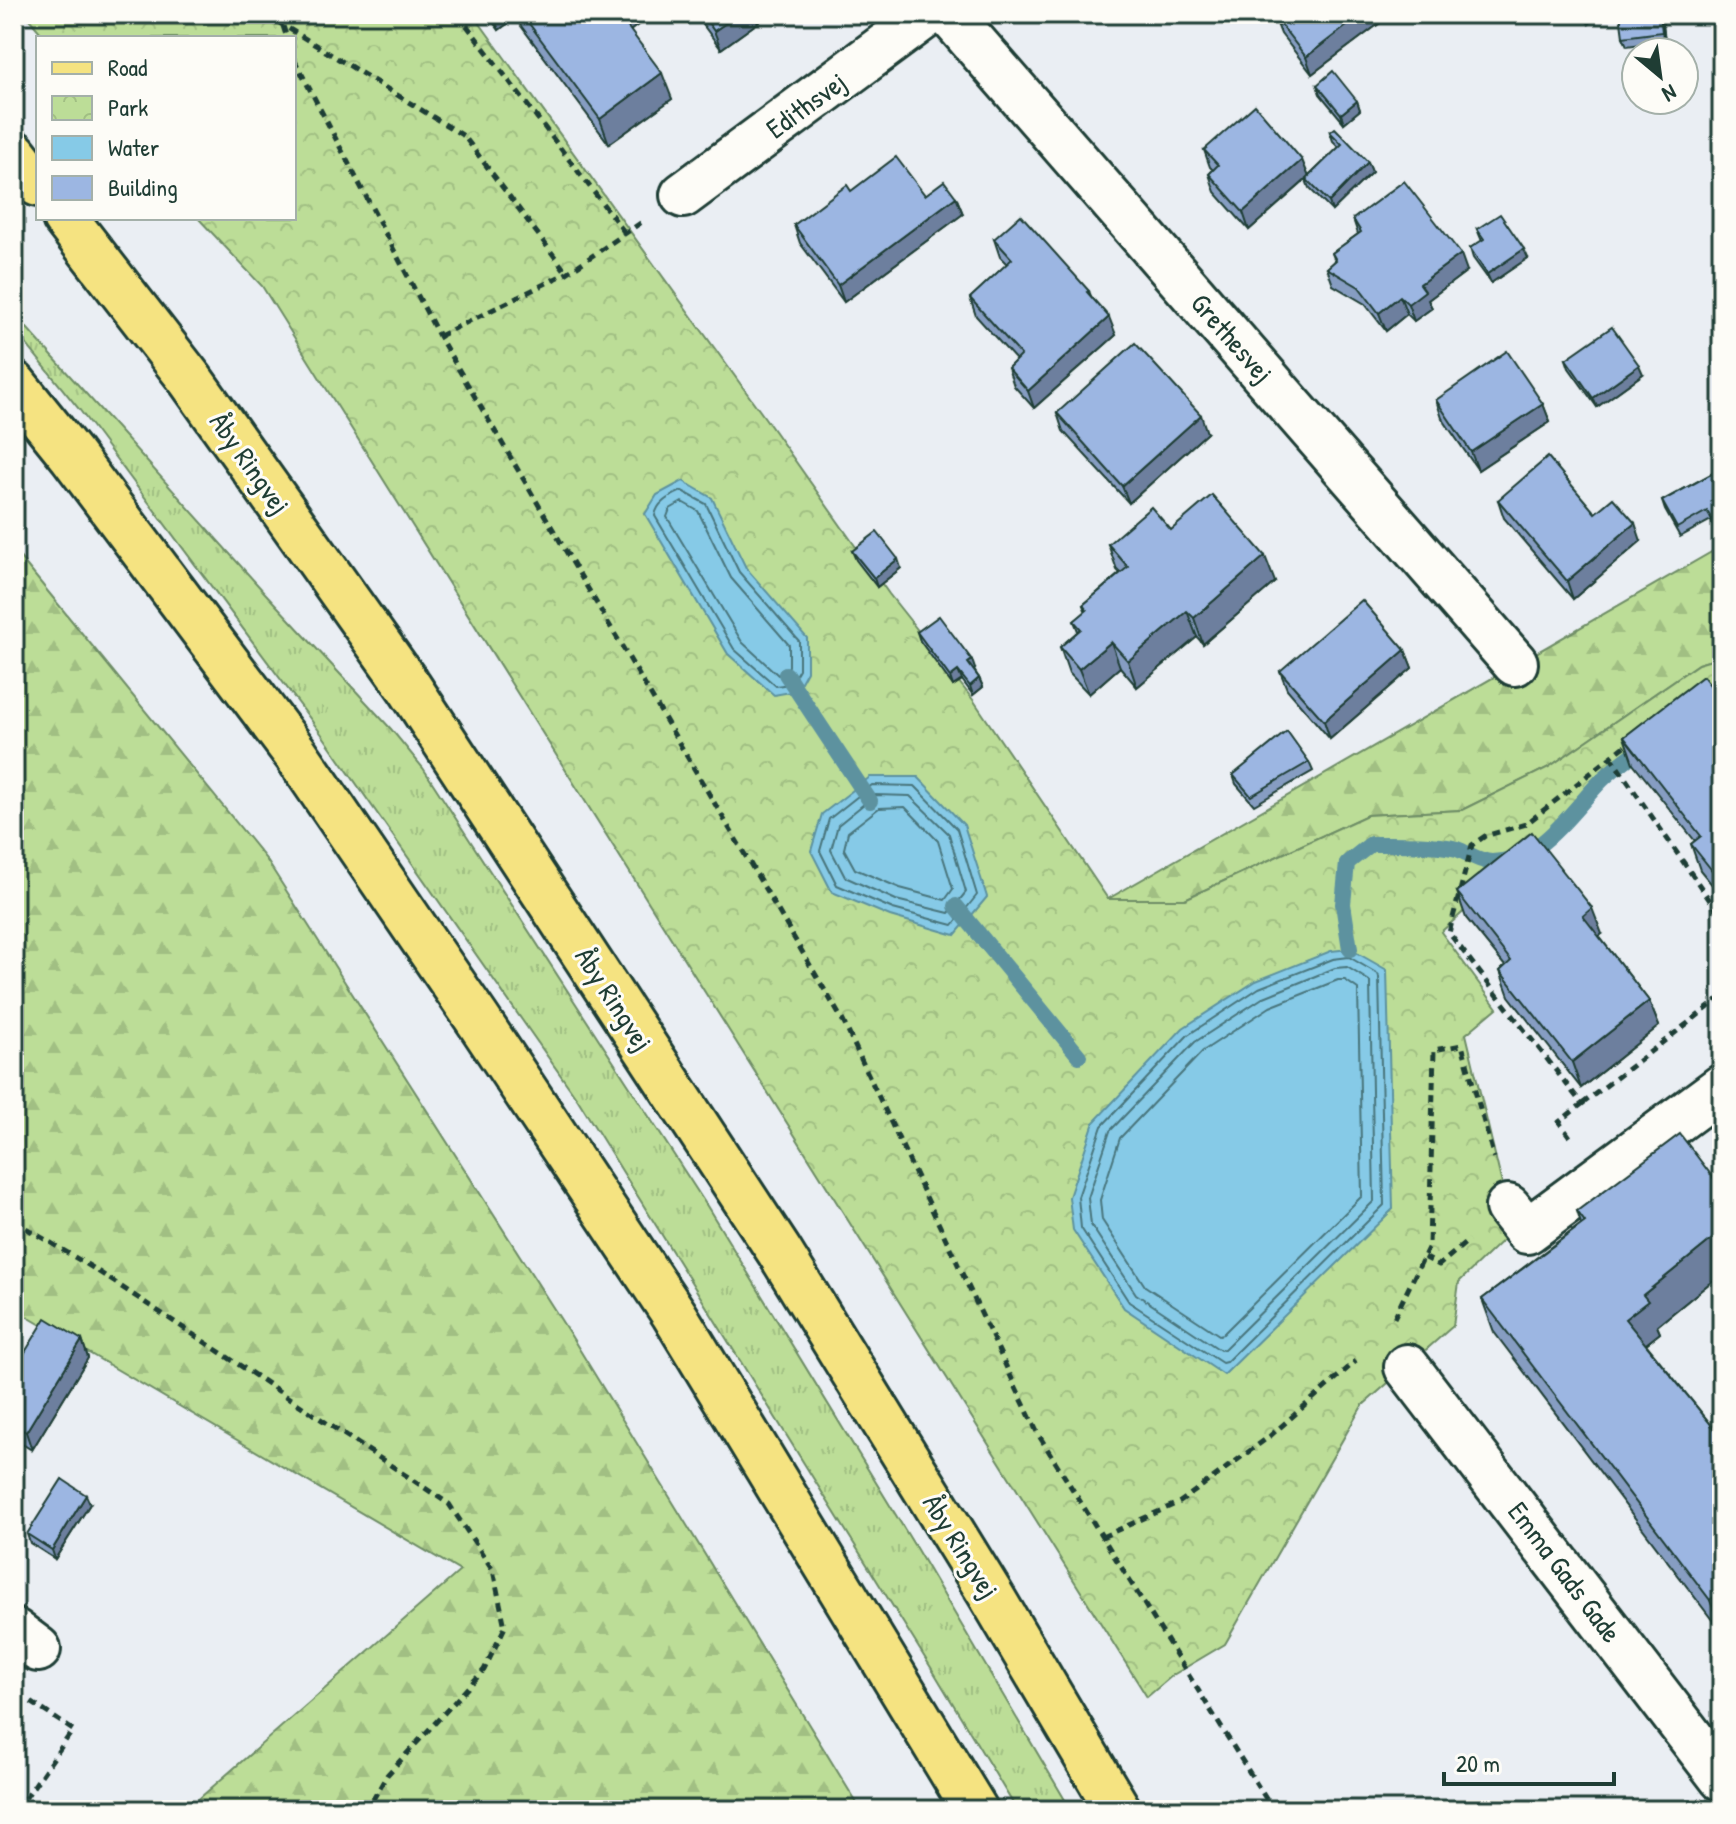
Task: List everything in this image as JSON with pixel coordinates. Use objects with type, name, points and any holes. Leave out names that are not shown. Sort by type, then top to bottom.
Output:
[{"type":"main road","points":[[14,153],[36,181]]},
{"type":"main road","name":"Åby Ringvej","points":[[67,220],[190,379],[409,687],[779,1251],[989,1592],[1118,1810]]},
{"type":"main road","points":[[14,384],[72,456],[296,754],[495,1046],[674,1314],[975,1810]]},
{"type":"street","name":"Edithsvej","points":[[683,195],[928,14]]},
{"type":"street","name":"Grethesvej","points":[[949,14],[1515,663]]},
{"type":"street","points":[[1508,1207],[1527,1231],[1722,1087]]},
{"type":"street","name":"Emma Gads Gade","points":[[1407,1367],[1722,1778]]},
{"type":"path","points":[[265,14],[464,136],[567,273]]},
{"type":"path","points":[[458,14],[625,233]]},
{"type":"path","points":[[283,25],[286,36]]},
{"type":"path","points":[[296,63],[439,336],[843,1021],[1038,1434],[1273,1810]]},
{"type":"path","points":[[439,336],[567,273],[683,195]]},
{"type":"path","points":[[1697,694],[1722,676]]},
{"type":"path","points":[[1582,1104],[1449,933],[1472,845],[1485,836],[1526,824],[1635,739]]},
{"type":"path","points":[[1611,758],[1722,918]]},
{"type":"path","points":[[1600,1177],[1559,1122],[1722,997]]},
{"type":"path","points":[[1391,1323],[1429,1246],[1434,1050],[1462,1045],[1508,1207]]},
{"type":"path","points":[[14,1221],[93,1268],[449,1504],[493,1570],[505,1627],[484,1670],[387,1775],[367,1810]]},
{"type":"path","points":[[1424,1257],[1439,1265]]},
{"type":"path","points":[[1102,1537],[1180,1502],[1270,1436],[1362,1356]]},
{"type":"path","points":[[17,1810],[73,1730],[15,1691],[26,1640]]},
{"type":"green space","points":[[25,14],[473,14],[889,594],[974,701],[1108,899],[1185,899],[1367,815],[1462,810],[1549,767],[1698,664],[1722,657],[1722,693],[1632,761],[1441,932],[1497,1008],[1466,1034],[1513,1230],[1459,1282],[1453,1326],[1362,1406],[1225,1644],[1173,1675],[1147,1697],[262,286],[200,220],[296,220],[296,36],[43,36]]},
{"type":"green space","points":[[14,312],[423,768],[707,1206],[916,1548],[1071,1810],[1017,1810],[578,1100],[323,736],[79,409],[14,329]]},
{"type":"green space","points":[[1722,546],[1722,657],[1698,664],[1549,767],[1462,810],[1367,815],[1185,899],[1108,899]]},
{"type":"green space","points":[[14,550],[266,859],[570,1334],[861,1810],[186,1810],[460,1571],[14,1309]]},
{"type":"water","points":[[683,481],[712,498],[746,568],[807,638],[807,671],[796,691],[774,695],[728,654],[645,514],[657,495]]},
{"type":"water","points":[[870,777],[918,777],[964,825],[987,897],[955,935],[890,916],[832,892],[811,851],[822,814]]},
{"type":"water","points":[[1350,949],[1387,970],[1393,1209],[1224,1375],[1124,1308],[1073,1230],[1069,1197],[1094,1122],[1183,1028],[1256,981],[1331,951]]},
{"type":"building","points":[[522,14],[618,14],[662,73],[600,119]]},
{"type":"building","points":[[702,14],[739,14],[714,31]]},
{"type":"building","points":[[1362,14],[1306,57],[1274,16]]},
{"type":"building","points":[[1620,14],[1660,14],[1662,32],[1623,36]]},
{"type":"building","points":[[1722,14],[1722,33],[1711,20]]},
{"type":"building","points":[[1333,71],[1357,101],[1341,114],[1317,85]]},
{"type":"building","points":[[1255,105],[1302,160],[1243,212],[1209,174],[1218,165],[1204,150]]},
{"type":"building","points":[[1335,128],[1368,162],[1329,202],[1306,179],[1342,144],[1330,132]]},
{"type":"building","points":[[896,157],[925,195],[944,181],[956,197],[838,285],[794,225],[847,185],[851,191]]},
{"type":"building","points":[[1404,181],[1461,254],[1420,284],[1425,291],[1408,304],[1400,296],[1379,313],[1359,287],[1327,268],[1336,260],[1332,253],[1361,232],[1353,219]]},
{"type":"building","points":[[1500,214],[1524,249],[1487,274],[1470,248],[1484,239],[1477,229]]},
{"type":"building","points":[[1021,215],[1109,317],[1028,391],[1008,368],[1021,355],[970,298],[1012,259],[994,239]]},
{"type":"building","points":[[1612,327],[1639,365],[1593,398],[1566,359]]},
{"type":"building","points":[[1135,343],[1201,415],[1122,486],[1057,413]]},
{"type":"building","points":[[1507,351],[1543,404],[1471,452],[1436,400]]},
{"type":"building","points":[[1548,457],[1595,513],[1613,498],[1635,523],[1567,581],[1498,500]]},
{"type":"building","points":[[1722,468],[1722,516],[1713,521],[1707,511],[1677,528],[1662,501]]},
{"type":"building","points":[[1212,495],[1265,556],[1194,618],[1187,611],[1128,661],[1111,642],[1079,669],[1060,647],[1081,629],[1074,621],[1087,610],[1083,605],[1128,567],[1108,544],[1151,507],[1171,530]]},
{"type":"building","points":[[877,532],[898,559],[874,578],[852,551]]},
{"type":"building","points":[[1362,600],[1405,650],[1324,721],[1280,671]]},
{"type":"building","points":[[939,616],[972,660],[968,663],[979,678],[970,686],[958,671],[950,677],[917,632]]},
{"type":"building","points":[[1703,676],[1722,701],[1722,883],[1691,844],[1701,836],[1624,737]]},
{"type":"building","points":[[1287,731],[1309,762],[1251,796],[1233,775]]},
{"type":"building","points":[[1532,832],[1592,908],[1583,916],[1649,1001],[1572,1062],[1500,971],[1511,961],[1457,892]]},
{"type":"building","points":[[1680,1134],[1715,1180],[1722,1174],[1722,1231],[1643,1295],[1648,1301],[1625,1319],[1722,1438],[1722,1601],[1717,1594],[1710,1600],[1482,1299],[1585,1222],[1577,1211]]},
{"type":"building","points":[[46,1318],[82,1340],[26,1432],[14,1425],[14,1370]]},
{"type":"building","points":[[62,1479],[86,1495],[52,1550],[27,1534]]},
{"type":"waterway","points":[[786,674],[870,801]]},
{"type":"waterway","points":[[1350,949],[1343,904],[1347,863],[1371,844],[1438,846],[1457,849],[1488,862],[1509,859],[1539,845],[1603,779],[1646,745]]},
{"type":"waterway","points":[[956,906],[1079,1056]]}]
